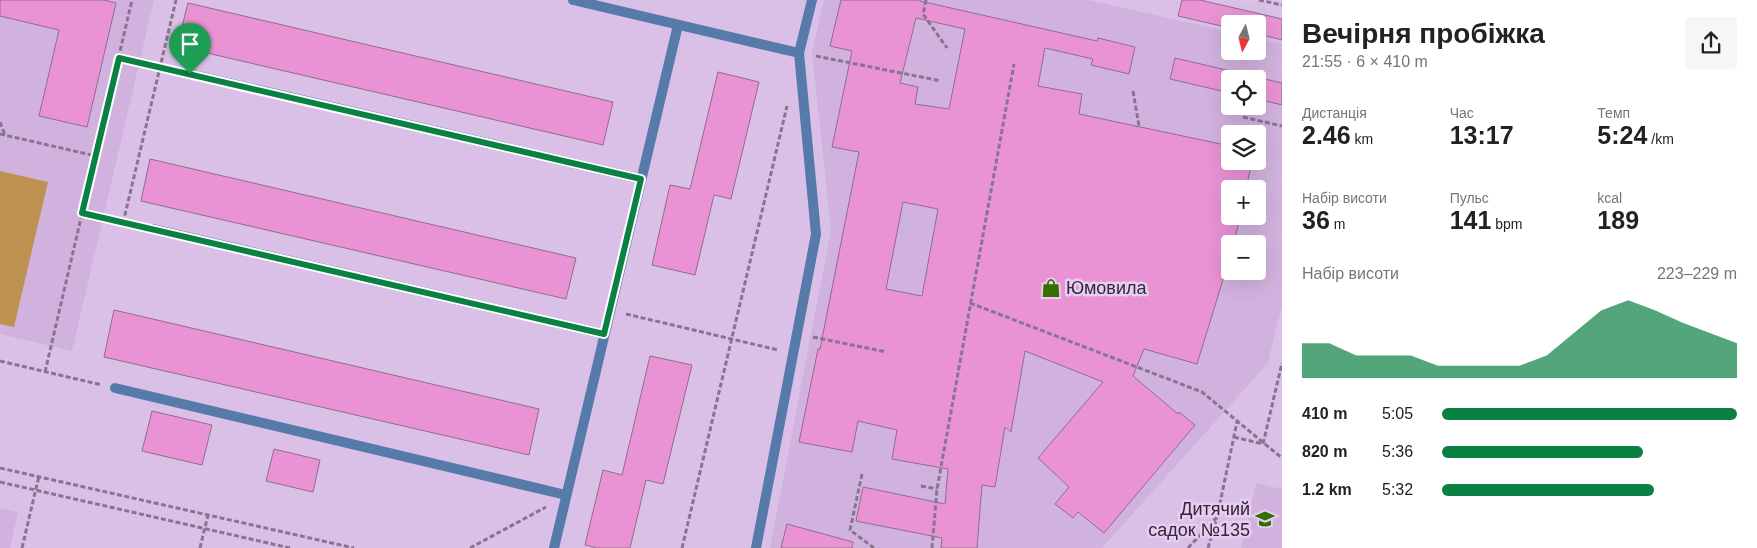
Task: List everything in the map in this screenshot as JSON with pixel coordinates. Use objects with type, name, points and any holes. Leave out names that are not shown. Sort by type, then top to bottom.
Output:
[{"type":"lane","points":[[573,0],[799,53]]},
{"type":"lane","points":[[756,548],[816,234],[799,53],[812,0]]},
{"type":"lane","points":[[554,548],[678,25]]},
{"type":"lane","points":[[190,74],[641,179]]},
{"type":"lane","points":[[153,230],[604,334]]},
{"type":"lane","points":[[115,388],[566,495]]},
{"type":"path","points":[[45,372],[132,0]]},
{"type":"path","points":[[123,223],[176,0]]},
{"type":"path","points":[[926,0],[923,14],[947,48]]},
{"type":"path","points":[[1259,0],[1282,6]]},
{"type":"path","points":[[799,53],[940,81]]},
{"type":"path","points":[[119,58],[190,74]]},
{"type":"path","points":[[932,548],[937,489],[1014,64]]},
{"type":"path","points":[[1133,91],[1139,126]]},
{"type":"path","points":[[682,548],[788,100]]},
{"type":"path","points":[[1243,117],[1282,126]]},
{"type":"path","points":[[0,122],[5,135]]},
{"type":"path","points":[[0,134],[96,156]]},
{"type":"path","points":[[82,213],[153,230]]},
{"type":"path","points":[[970,303],[1202,392],[1282,458]]},
{"type":"path","points":[[610,311],[793,354]]},
{"type":"path","points":[[797,334],[886,352]]},
{"type":"path","points":[[0,361],[115,388]]},
{"type":"path","points":[[1263,444],[1282,363]]},
{"type":"path","points":[[1208,548],[1217,517],[1238,421]]},
{"type":"path","points":[[1234,437],[1263,444]]},
{"type":"path","points":[[0,468],[354,548]]},
{"type":"path","points":[[862,474],[850,530],[874,548]]},
{"type":"path","points":[[22,548],[39,476]]},
{"type":"path","points":[[0,482],[290,548]]},
{"type":"path","points":[[921,486],[937,489]]},
{"type":"path","points":[[470,548],[566,495]]},
{"type":"path","points":[[200,548],[208,515]]},
{"type":"path","points":[[1188,548],[1217,517]]},
{"type":"shaded area","points":[[0,0],[154,0],[72,351],[0,334]]},
{"type":"shaded area","name":"Юмовила","points":[[824,0],[1089,0],[1221,30],[1221,60],[1266,60],[1266,40],[1282,44],[1282,305],[1268,363],[1102,548],[770,548],[831,230],[812,52]]},
{"type":"shaded area","points":[[0,171],[48,182],[14,327],[0,324]]},
{"type":"shaded area","name":"Дитячий садок №135","points":[[1256,483],[1282,489],[1282,548],[1241,548]]},
{"type":"shaded area","points":[[0,508],[18,512],[10,548],[0,548]]},
{"type":"building","points":[[0,0],[104,0],[116,3],[87,127],[39,116],[59,30],[0,16]]},
{"type":"building","name":"Юмовила","points":[[841,0],[920,0],[1097,41],[1098,38],[1135,47],[1129,74],[1091,65],[1093,59],[1045,48],[1038,86],[1082,94],[1079,114],[1221,144],[1221,170],[1250,170],[1248,180],[1221,180],[1221,225],[1238,225],[1236,235],[1221,235],[1221,280],[1223,280],[1197,364],[1144,349],[1133,376],[1178,414],[1179,412],[1195,425],[1104,533],[1078,512],[1073,518],[1055,504],[1069,487],[1038,458],[1103,382],[1025,351],[1011,432],[1005,427],[995,487],[982,485],[977,548],[941,548],[942,538],[856,521],[863,487],[945,504],[948,469],[892,459],[897,430],[858,421],[852,452],[799,442],[818,349],[820,349],[859,152],[832,147],[852,51],[830,46]],"holes":[[[916,18],[965,29],[949,109],[915,104],[918,87],[900,83]],[[903,202],[938,209],[922,296],[886,289]]]},
{"type":"building","points":[[1182,0],[1200,0],[1265,15],[1221,15],[1221,26],[1178,16]]},
{"type":"building","points":[[188,3],[613,102],[603,145],[177,46]]},
{"type":"building","points":[[1266,15],[1282,19],[1282,40],[1266,36]]},
{"type":"building","points":[[1175,58],[1226,70],[1221,70],[1221,91],[1170,79]]},
{"type":"building","points":[[718,72],[759,82],[731,199],[714,195],[695,275],[652,265],[670,185],[690,189]]},
{"type":"building","points":[[1266,79],[1282,83],[1282,105],[1266,101]]},
{"type":"building","points":[[150,159],[576,258],[566,299],[141,201]]},
{"type":"building","points":[[114,310],[539,409],[529,455],[104,357]]},
{"type":"building","points":[[650,356],[692,365],[663,484],[646,480],[630,548],[597,548],[585,545],[603,470],[622,475]]},
{"type":"building","points":[[152,411],[212,425],[202,465],[142,451]]},
{"type":"building","points":[[274,449],[320,460],[313,492],[266,481]]},
{"type":"building","points":[[787,524],[853,542],[852,548],[781,548]]},
{"type":"place","name":"Юмовила","points":[[1051,288]]},
{"type":"place","name":"Дитячий садок №135","points":[[1265,519]]},
{"type":"route","points":[[119,58],[190,74],[641,179],[604,334],[82,213],[119,58]]}]
